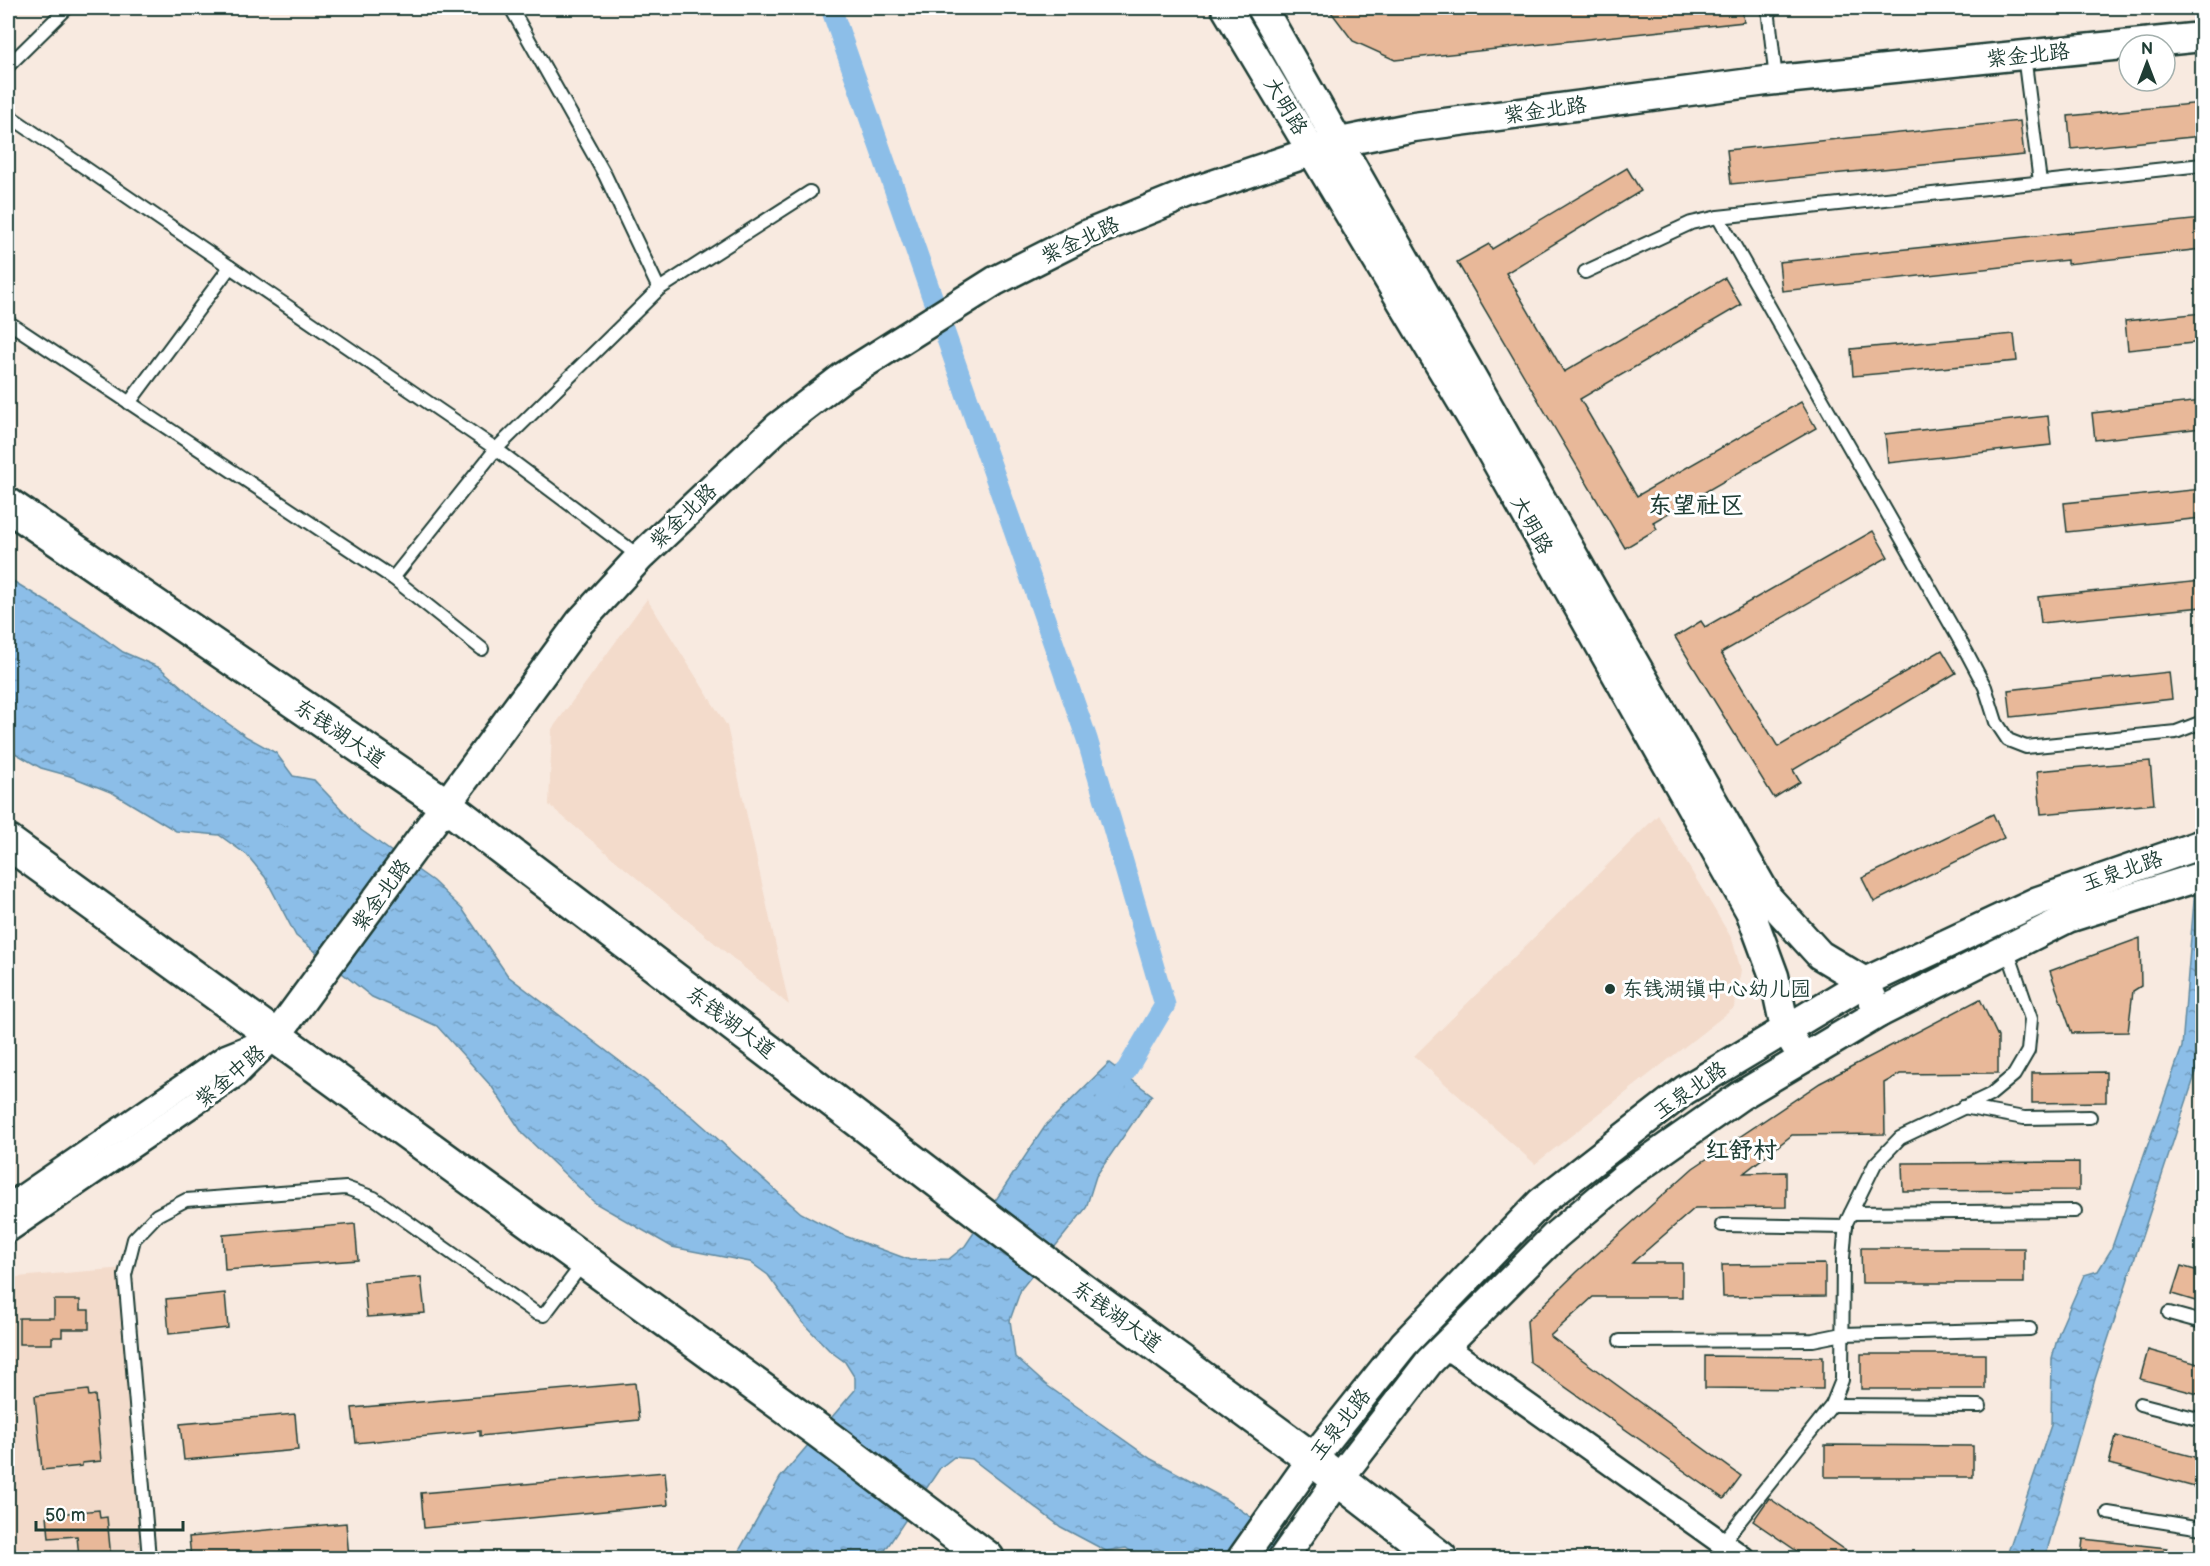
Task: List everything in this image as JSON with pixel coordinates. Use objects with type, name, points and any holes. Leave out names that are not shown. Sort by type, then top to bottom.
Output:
[{"type":"main road","name":"东钱湖大道","points":[[8,505],[446,805],[1060,1274],[1312,1459],[1440,1558]]},
{"type":"main road","points":[[8,843],[820,1432],[987,1558]]},
{"type":"street","name":"大明路","points":[[1226,8],[1327,146],[1768,898],[1820,955],[1864,982]]},
{"type":"street","name":"大明路","points":[[1262,8],[1327,146],[1477,427],[1750,911],[1774,976],[1785,1028],[1803,1058]]},
{"type":"street","name":"紫金北路","points":[[276,1036],[313,989],[580,622],[640,557],[779,426],[843,377],[995,281],[1086,235],[1192,192],[1327,146],[1414,127],[1776,80],[2202,37]]},
{"type":"street","name":"玉泉北路","points":[[1242,1558],[1312,1459],[1404,1344],[1541,1202],[1685,1090],[1864,982],[2038,901],[2196,846]]},
{"type":"street","name":"玉泉北路","points":[[1283,1558],[1338,1480],[1429,1362],[1555,1236],[1626,1176],[1740,1096],[1879,1013],[2068,918],[2193,879]]},
{"type":"street","points":[[1864,982],[1879,1013]]},
{"type":"street","name":"紫金中路","points":[[8,1206],[226,1056],[276,1036]]},
{"type":"street","name":"紫金中路","points":[[8,1231],[228,1082],[276,1036]]},
{"type":"street","points":[[1445,1346],[1743,1558]]},
{"type":"lane","points":[[8,66],[67,8]]},
{"type":"lane","points":[[511,8],[605,175],[659,289]]},
{"type":"lane","points":[[1768,8],[1776,80]]},
{"type":"lane","points":[[2024,55],[2040,182]]},
{"type":"lane","points":[[8,115],[496,449],[640,557]]},
{"type":"lane","points":[[1585,272],[1691,223],[1718,217],[2202,165]]},
{"type":"lane","points":[[393,578],[496,449],[659,289],[810,192]]},
{"type":"lane","points":[[1718,217],[1967,653],[1984,687],[1996,722],[2008,740],[2026,747],[2057,745],[2176,732],[2202,722]]},
{"type":"lane","points":[[129,403],[230,267]]},
{"type":"lane","points":[[8,322],[393,578],[482,650]]},
{"type":"lane","points":[[1722,1543],[1832,1405],[1842,1380],[1846,1227],[1875,1164],[1900,1137],[1990,1095],[2014,1076],[2028,1051],[2031,1019],[2007,949]]},
{"type":"lane","points":[[1964,1107],[2024,1118],[2090,1117]]},
{"type":"lane","points":[[149,1558],[125,1275],[134,1239],[157,1215],[186,1200],[346,1188],[374,1198],[536,1313],[544,1315],[585,1261]]},
{"type":"lane","points":[[1851,1213],[2075,1211]]},
{"type":"lane","points":[[1722,1225],[1846,1227]]},
{"type":"lane","points":[[2169,1313],[2202,1322]]},
{"type":"lane","points":[[1620,1341],[1813,1340],[1843,1335],[2030,1329]]},
{"type":"lane","points":[[2139,1404],[2202,1420]]},
{"type":"lane","points":[[1832,1405],[1980,1406]]},
{"type":"lane","points":[[2108,1513],[2202,1528]]},
{"type":"shaded area","points":[[647,599],[727,726],[789,1005],[549,805],[552,729]]},
{"type":"shaded area","name":"东钱湖镇中心幼儿园","points":[[1658,815],[1732,939],[1741,970],[1734,1008],[1535,1164],[1414,1056]]},
{"type":"shaded area","points":[[125,1268],[151,1558],[8,1558],[8,1283],[17,1277]]},
{"type":"water","points":[[8,578],[88,627],[123,652],[160,668],[205,707],[247,737],[276,753],[293,776],[314,780],[361,830],[433,881],[463,910],[508,976],[693,1117],[801,1213],[845,1236],[910,1260],[949,1259],[965,1246],[1046,1125],[1109,1063],[1152,1095],[1096,1176],[1086,1208],[1021,1289],[1010,1320],[1015,1357],[1045,1384],[1151,1459],[1225,1499],[1309,1558],[1141,1558],[1126,1548],[1106,1551],[1061,1527],[972,1459],[954,1457],[940,1468],[880,1558],[735,1558],[780,1478],[855,1390],[855,1378],[845,1362],[830,1351],[802,1322],[768,1275],[750,1262],[672,1247],[595,1203],[523,1134],[492,1087],[437,1026],[372,997],[296,936],[265,877],[247,855],[219,835],[176,831],[113,793],[70,776],[41,768],[8,749]]},
{"type":"water","points":[[2202,803],[2202,1054],[2095,1379],[2045,1558],[2006,1558],[2051,1425],[2052,1358],[2059,1332],[2084,1275],[2098,1271],[2111,1250],[2182,1047]]},
{"type":"building","points":[[1328,8],[1394,8],[1407,13],[1464,8],[1742,8],[1744,22],[1395,60],[1353,41]]},
{"type":"building","points":[[2202,103],[2202,136],[2071,149],[2068,116]]},
{"type":"building","points":[[2020,121],[2024,155],[1731,184],[1727,150]]},
{"type":"building","points":[[1627,168],[1641,191],[1506,273],[1564,372],[1725,278],[1741,305],[1580,399],[1637,496],[1801,402],[1816,428],[1653,522],[1657,529],[1625,548],[1457,262],[1489,244],[1492,249]]},
{"type":"building","points":[[2202,219],[2202,249],[2067,264],[2067,260],[1782,291],[1779,262]]},
{"type":"building","points":[[2202,313],[2202,342],[2128,350],[2125,321]]},
{"type":"building","points":[[2014,334],[2017,361],[1853,376],[1851,349]]},
{"type":"building","points":[[2202,401],[2202,428],[2095,440],[2092,413]]},
{"type":"building","points":[[2048,416],[2051,445],[1888,463],[1885,434]]},
{"type":"building","points":[[2202,489],[2202,518],[2067,532],[2064,503]]},
{"type":"building","points":[[1873,531],[1888,557],[1721,653],[1778,747],[1942,650],[1956,673],[1793,770],[1800,782],[1774,798],[1675,637],[1701,621],[1705,627]]},
{"type":"building","points":[[2202,581],[2202,607],[2041,623],[2038,597]]},
{"type":"building","points":[[2169,672],[2172,699],[2011,717],[2008,690]]},
{"type":"building","points":[[2150,761],[2154,804],[2041,814],[2037,771]]},
{"type":"building","points":[[1993,814],[2004,838],[1874,902],[1862,878]]},
{"type":"building","points":[[2140,938],[2141,986],[2133,991],[2128,1032],[2072,1033],[2050,971]]},
{"type":"building","points":[[1980,999],[1998,1037],[1998,1073],[1900,1074],[1884,1083],[1885,1134],[1792,1135],[1744,1173],[1786,1172],[1786,1207],[1695,1208],[1632,1263],[1682,1263],[1682,1297],[1593,1297],[1550,1336],[1741,1476],[1724,1499],[1530,1362],[1527,1321],[1577,1272],[1693,1168],[1820,1083]]},
{"type":"building","points":[[2106,1072],[2106,1102],[2032,1103],[2032,1073]]},
{"type":"building","points":[[2079,1162],[2079,1190],[1903,1191],[1902,1163]]},
{"type":"building","points":[[355,1224],[358,1260],[225,1270],[223,1235]]},
{"type":"building","points":[[1861,1248],[2024,1248],[2024,1283],[1862,1283]]},
{"type":"building","points":[[1825,1264],[1825,1296],[1723,1297],[1722,1265]]},
{"type":"building","points":[[2181,1266],[2202,1272],[2202,1303],[2172,1294]]},
{"type":"building","points":[[421,1277],[425,1313],[367,1317],[364,1282]]},
{"type":"building","points":[[225,1293],[228,1328],[169,1334],[166,1299]]},
{"type":"building","points":[[54,1300],[80,1300],[80,1310],[89,1310],[89,1329],[62,1329],[62,1337],[52,1337],[52,1344],[19,1344],[19,1318],[54,1318]]},
{"type":"building","points":[[2148,1350],[2202,1365],[2202,1395],[2140,1379]]},
{"type":"building","points":[[1861,1354],[1985,1354],[1985,1389],[1861,1389]]},
{"type":"building","points":[[1705,1356],[1823,1357],[1823,1389],[1705,1388]]},
{"type":"building","points":[[635,1383],[639,1420],[480,1436],[480,1431],[356,1443],[352,1408]]},
{"type":"building","points":[[88,1390],[89,1396],[95,1395],[101,1461],[82,1463],[82,1466],[42,1470],[35,1396]]},
{"type":"building","points":[[295,1414],[298,1450],[184,1460],[180,1424]]},
{"type":"building","points":[[2116,1436],[2202,1459],[2202,1489],[2109,1464]]},
{"type":"building","points":[[1825,1445],[1973,1446],[1973,1477],[1825,1477]]},
{"type":"building","points":[[665,1472],[668,1505],[424,1528],[421,1493]]},
{"type":"building","points":[[1769,1498],[1856,1558],[1807,1558],[1753,1521]]},
{"type":"building","points":[[99,1510],[100,1518],[107,1517],[111,1558],[79,1558],[77,1536],[49,1538],[47,1515]]},
{"type":"building","points":[[346,1523],[349,1558],[191,1558],[189,1537]]},
{"type":"building","points":[[2083,1539],[2167,1548],[2166,1558],[2081,1558]]},
{"type":"waterway","points":[[831,8],[1087,739],[1165,1005],[1126,1071],[1107,1096]]},
{"type":"place","name":"东钱湖镇中心幼儿园","points":[[1610,989]]},
{"type":"district","name":"东望社区","points":[[1696,505]]},
{"type":"district","name":"红舒村","points":[[1741,1150]]}]
